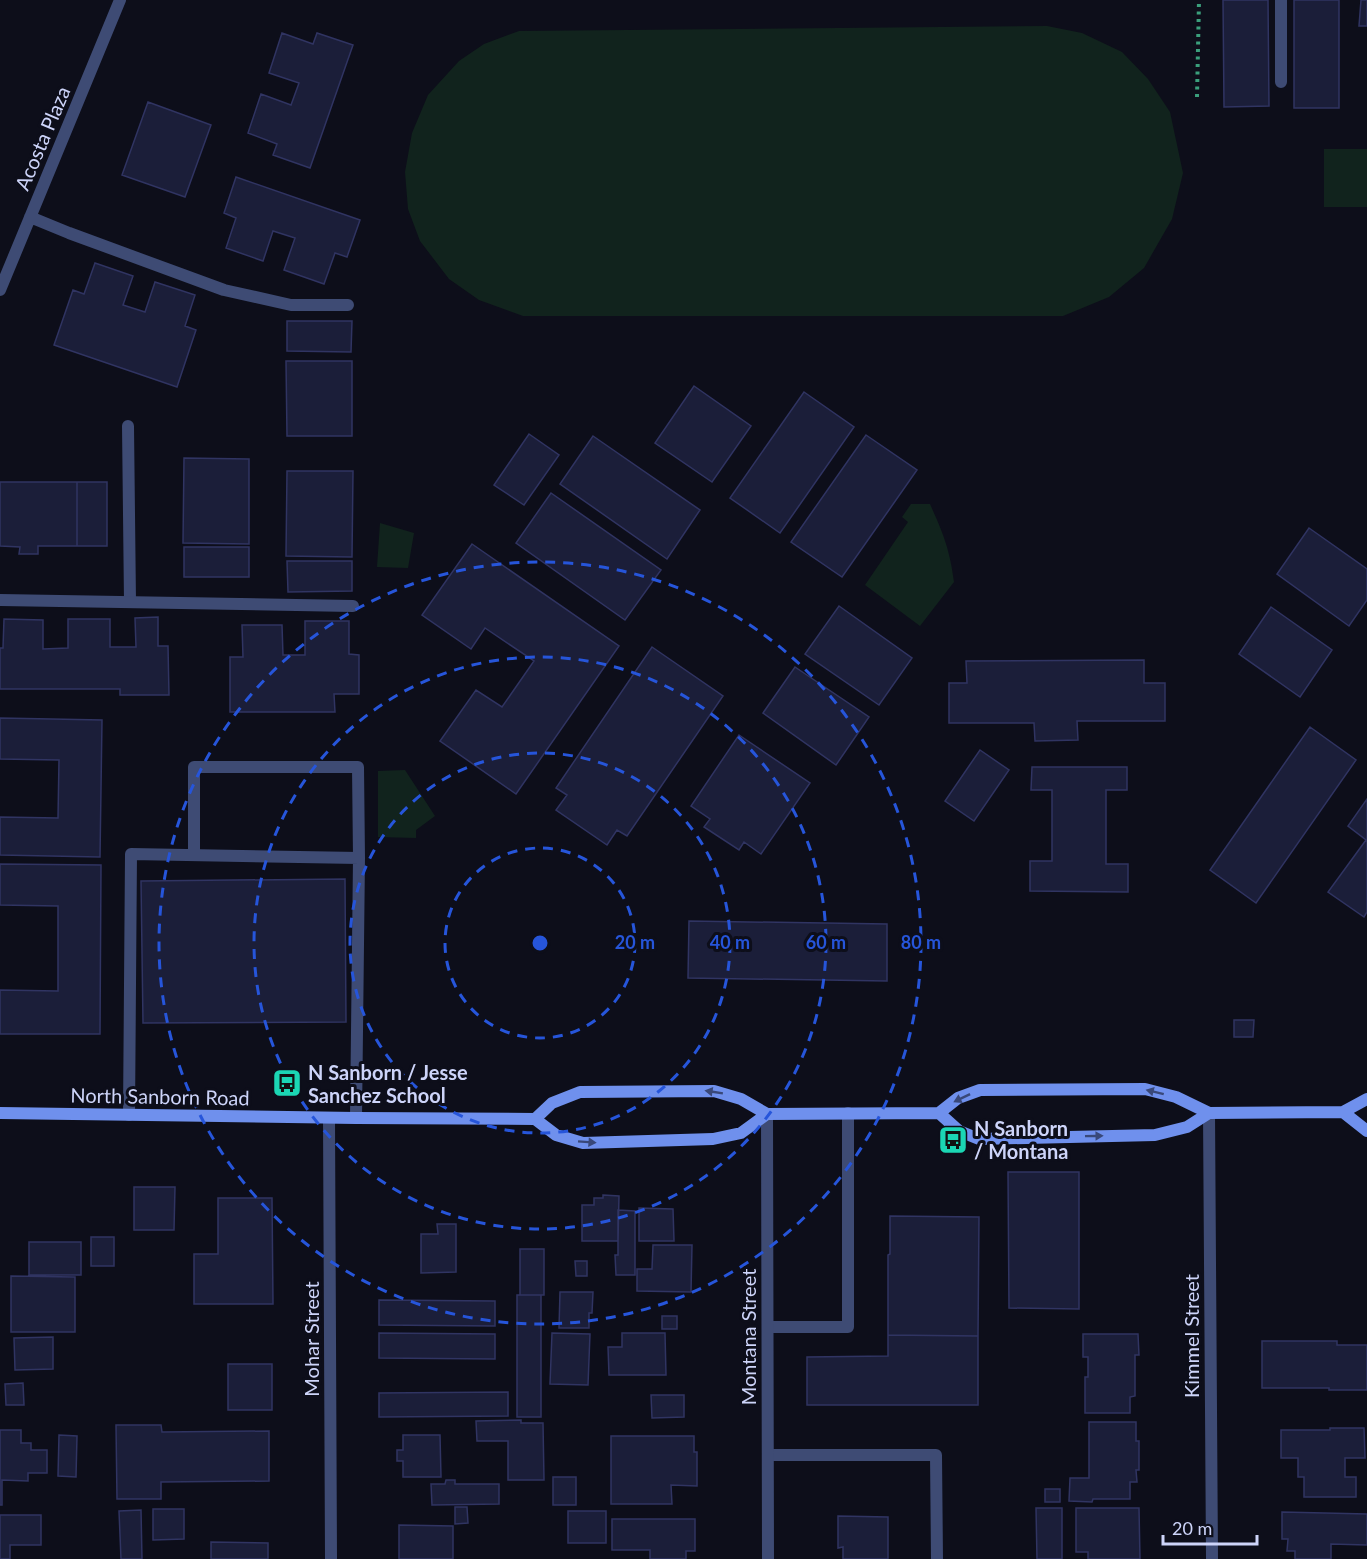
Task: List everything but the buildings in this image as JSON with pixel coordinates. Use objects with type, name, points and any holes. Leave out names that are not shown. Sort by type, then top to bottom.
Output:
[{"type":"main road","points":[[767,1114],[741,1133],[713,1139],[583,1143],[556,1135],[535,1119],[552,1103],[580,1092],[714,1091],[741,1099],[767,1114],[939,1113],[958,1098],[980,1090],[1145,1089],[1176,1097],[1209,1113],[1343,1112],[1367,1099]]},
{"type":"main road","points":[[1343,1112],[1367,1131]]},
{"type":"main road","name":"North Sanborn Road","points":[[0,1113],[535,1119]]},
{"type":"main road","points":[[939,1113],[959,1131],[979,1139],[1155,1135],[1187,1127],[1209,1113]]},
{"type":"street","name":"Acosta Plaza","points":[[0,290],[120,0]]},
{"type":"street","points":[[1281,0],[1281,82]]},
{"type":"street","points":[[30,217],[224,290],[291,305],[348,305]]},
{"type":"street","points":[[128,426],[130,602]]},
{"type":"street","points":[[0,600],[353,606]]},
{"type":"street","points":[[194,855],[194,767],[358,767],[356,1118]]},
{"type":"street","points":[[129,1115],[131,854],[359,858]]},
{"type":"street","points":[[768,1327],[848,1327],[848,1113]]},
{"type":"street","name":"Kimmel Street","points":[[1209,1113],[1212,1559]]},
{"type":"street","name":"Montana Street","points":[[767,1114],[768,1559]]},
{"type":"street","name":"Mohar Street","points":[[329,1118],[331,1559]]},
{"type":"street","points":[[768,1455],[936,1455],[937,1559]]},
{"type":"path","points":[[1197,97],[1199,0]]},
{"type":"green space","points":[[1047,26],[1082,33],[1122,52],[1148,79],[1170,112],[1183,173],[1172,219],[1144,268],[1109,297],[1063,316],[523,316],[479,300],[449,279],[420,241],[408,209],[405,172],[412,133],[428,95],[459,61],[484,44],[519,31]]},
{"type":"green space","points":[[1324,149],[1367,149],[1367,207],[1324,207]]},
{"type":"green space","points":[[911,504],[930,504],[945,542],[954,582],[920,626],[865,585],[908,522],[902,517]]},
{"type":"green space","points":[[380,523],[414,533],[408,568],[377,567]]},
{"type":"green space","points":[[405,770],[435,816],[416,830],[416,838],[378,837],[378,771]]},
{"type":"place","name":"N Sanborn / Jesse Sanchez School","points":[[287,1083]]},
{"type":"place","name":"N Sanborn / Montana","points":[[953,1140]]}]
